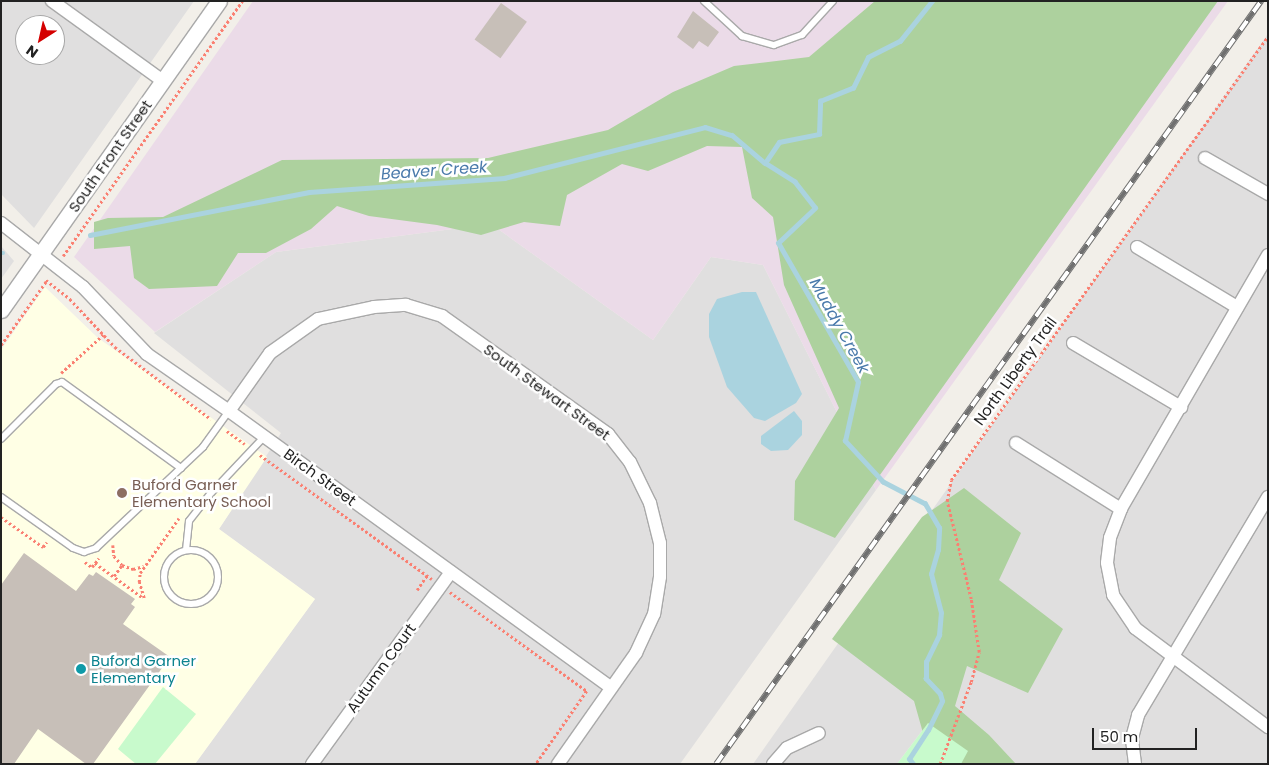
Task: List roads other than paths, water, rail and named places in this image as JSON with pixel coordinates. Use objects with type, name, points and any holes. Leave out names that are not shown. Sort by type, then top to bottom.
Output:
[{"type":"street","points":[[52,1],[163,80]]},
{"type":"street","name":"South Front Street","points":[[1,310],[219,1]]},
{"type":"street","points":[[1205,158],[1268,194]]},
{"type":"street","name":"Birch Street","points":[[1,223],[83,287],[147,354],[230,411],[610,687]]},
{"type":"street","points":[[1137,247],[1237,307]]},
{"type":"street","points":[[1268,255],[1122,509],[1108,547],[1107,563],[1113,595],[1135,628],[1268,727]]},
{"type":"street","name":"South Stewart Street","points":[[230,411],[270,353],[318,319],[374,307],[406,305],[442,316],[608,434],[630,462],[650,503],[660,543],[660,578],[654,614],[636,653],[610,687],[558,764]]},
{"type":"street","points":[[1073,343],[1181,406]]},
{"type":"street","points":[[1016,443],[1122,509]]},
{"type":"street","points":[[1134,764],[1132,748],[1134,728],[1151,690],[1268,497]]},
{"type":"street","name":"Autumn Court","points":[[312,764],[451,572]]},
{"type":"street","points":[[773,764],[788,748],[819,733]]},
{"type":"lane","points":[[704,1],[742,36],[774,45],[802,35],[833,1]]},
{"type":"lane","points":[[1,439],[56,384],[62,382],[181,468]]},
{"type":"lane","points":[[1,498],[73,548],[84,552],[96,548],[181,468],[220,426],[230,411]]},
{"type":"lane","points":[[186,550],[189,521],[212,492],[264,437]]},
{"type":"lane","points":[[186,550],[203,552],[210,557],[218,573],[215,590],[210,597],[194,604],[184,604],[169,594],[163,576],[170,559],[186,550]]},
{"type":"water","points":[[742,292],[756,292],[802,394],[796,403],[765,421],[754,418],[727,387],[709,337],[709,314],[717,299]]},
{"type":"water","points":[[794,411],[802,421],[802,435],[788,450],[771,451],[761,444],[761,436]]},
{"type":"waterway","name":"Muddy Creek","points":[[913,764],[909,759],[928,730],[942,701],[940,694],[926,679],[926,662],[939,635],[941,613],[931,574],[938,550],[939,528],[925,504],[883,482],[845,441],[858,382],[778,243],[815,208],[795,182],[765,163],[779,142],[819,134],[820,101],[853,88],[868,57],[900,41],[932,1]]},
{"type":"waterway","name":"Beaver Creek","points":[[90,235],[309,192],[504,178],[705,127],[732,135],[765,163]]},
{"type":"railway","points":[[716,764],[1261,1]]},
{"type":"place","name":"Buford Garner Elementary School","points":[[122,493]]},
{"type":"place","name":"Buford Garner Elementary","points":[[81,669]]}]
